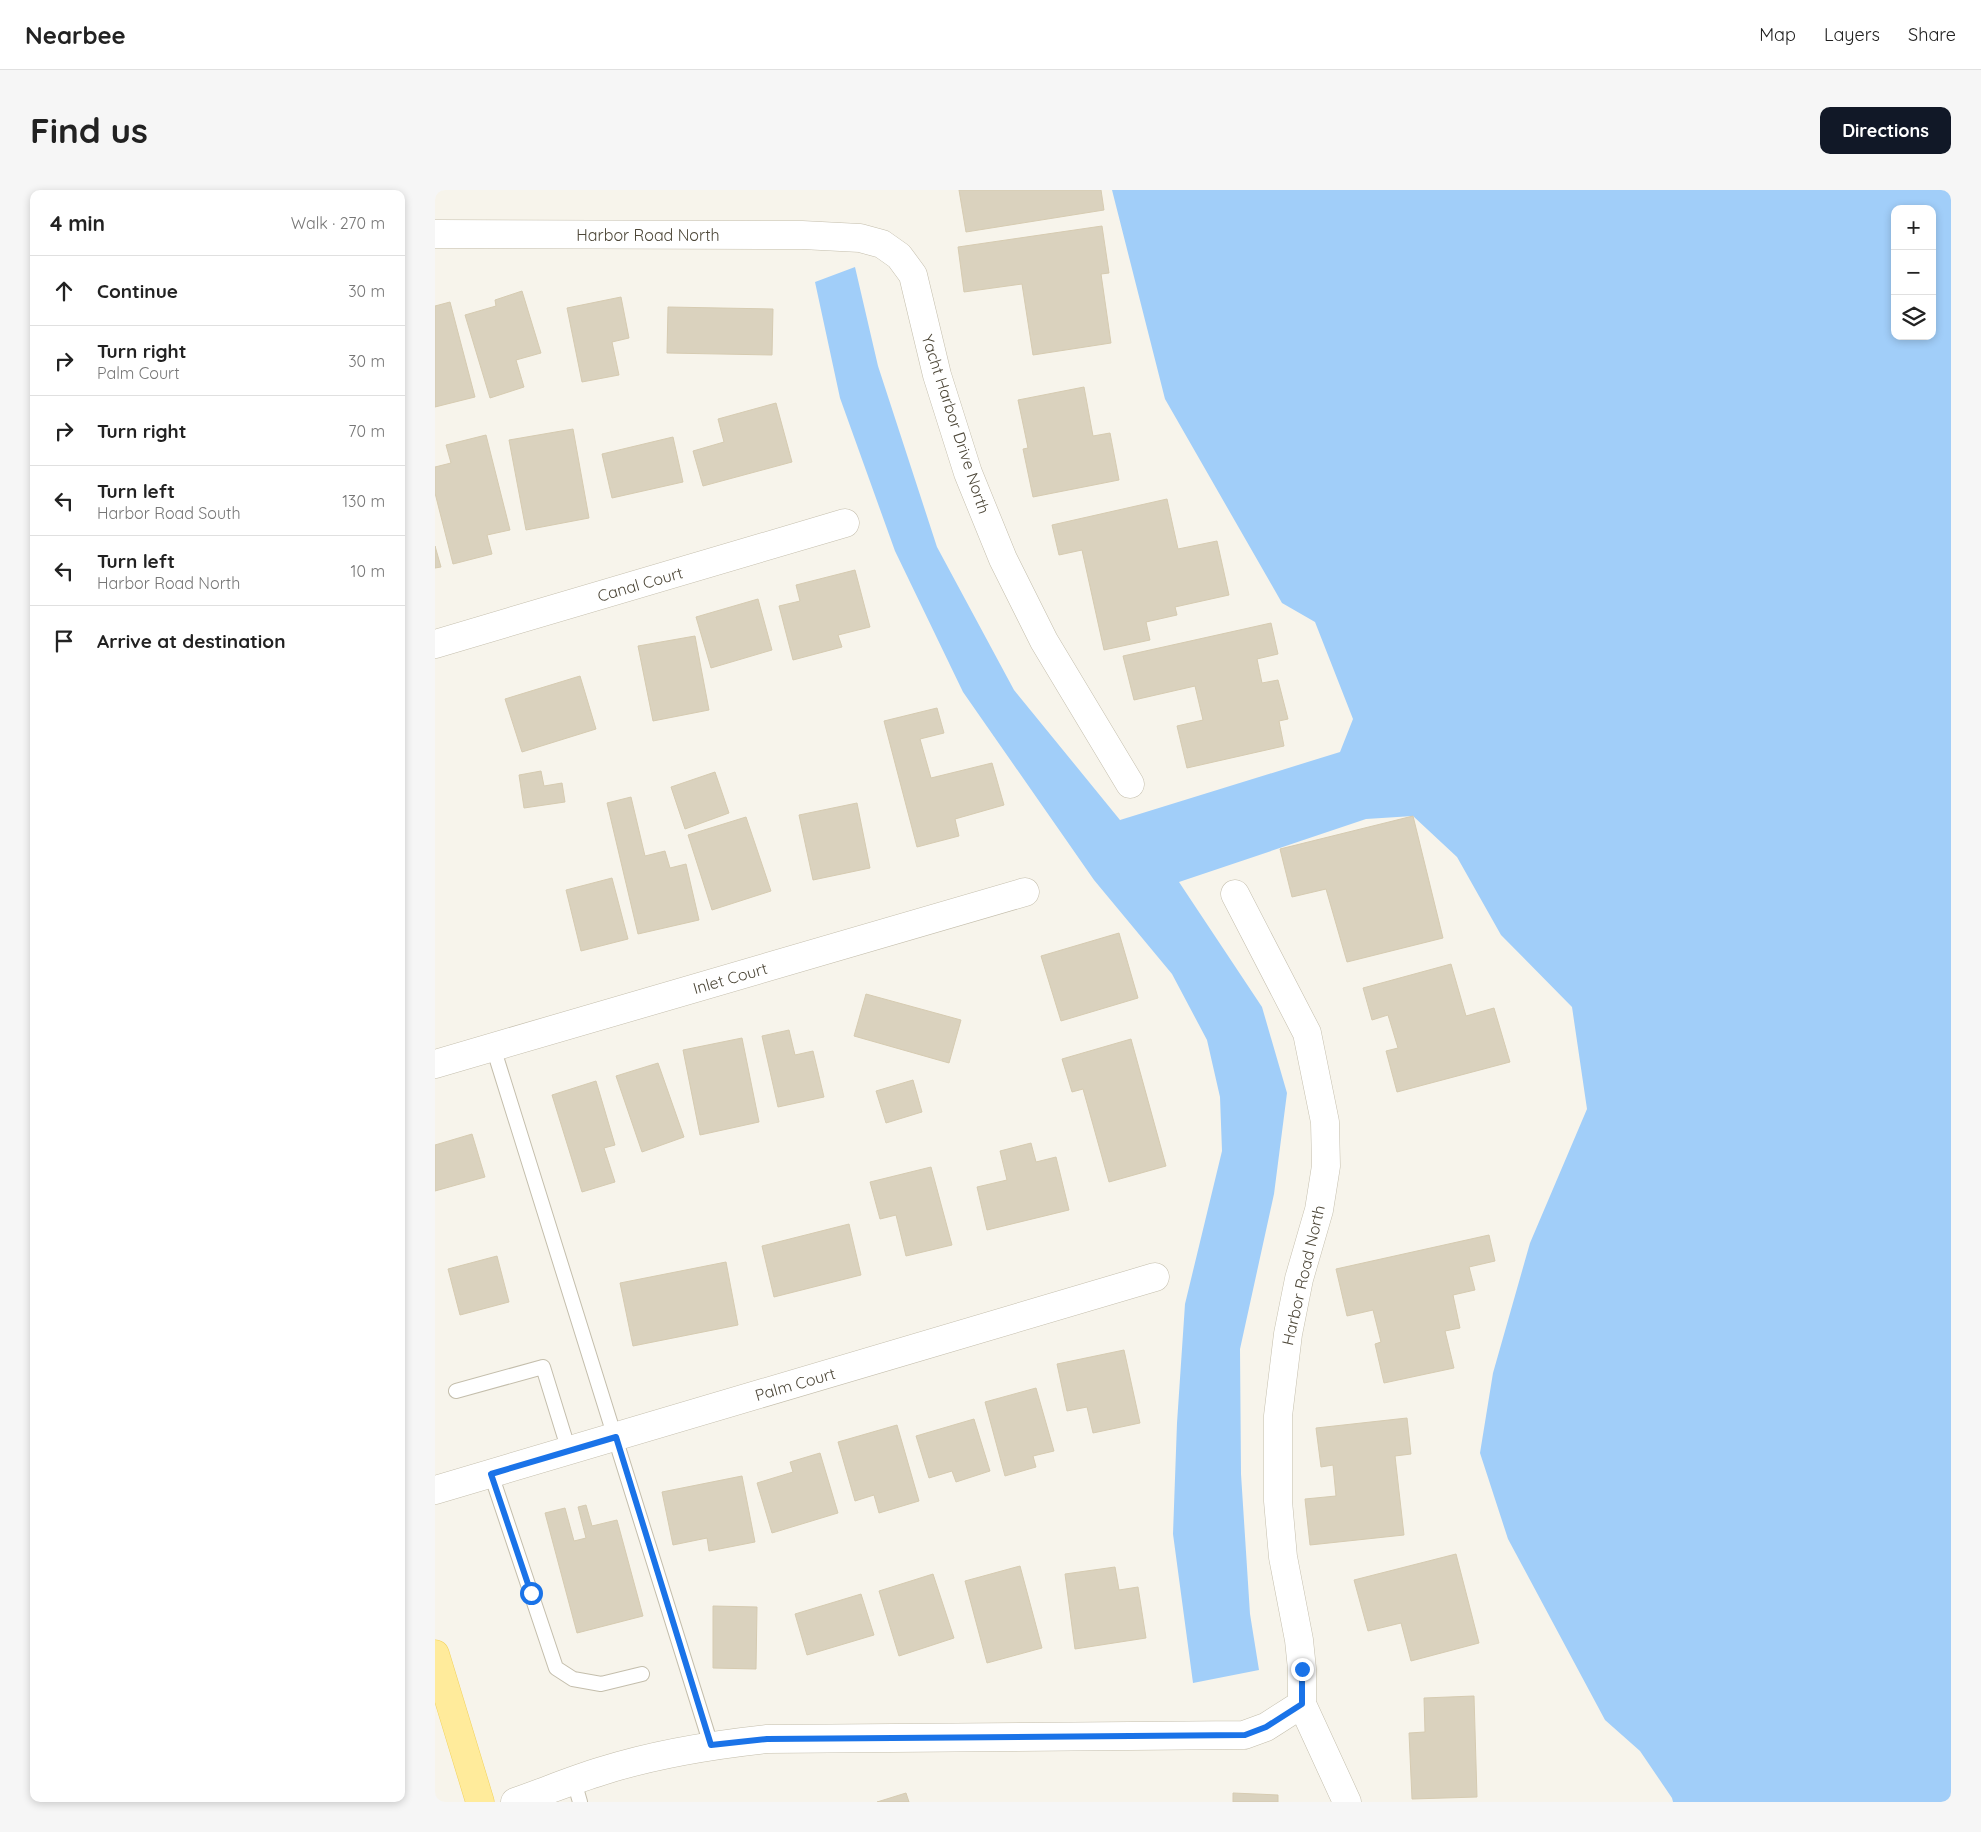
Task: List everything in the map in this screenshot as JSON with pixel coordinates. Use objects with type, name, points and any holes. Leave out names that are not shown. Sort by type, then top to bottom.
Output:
[{"type":"main road","points":[[435,1654],[480,1802]]},
{"type":"street","name":"Harbor Road North","points":[[435,234],[802,235],[860,238]]},
{"type":"street","name":"Yacht Harbor Drive North","points":[[860,238],[882,244],[899,256],[913,276],[940,384],[969,472],[1003,559],[1044,641],[1130,784]]},
{"type":"street","name":"Canal Court","points":[[435,644],[845,523]]},
{"type":"street","name":"Inlet Court","points":[[435,1064],[1025,892]]},
{"type":"street","name":"Harbor Road North","points":[[1235,894],[1307,1033],[1325,1122],[1326,1166],[1319,1210],[1299,1279],[1288,1334],[1278,1416],[1278,1501],[1283,1557],[1299,1640],[1302,1669],[1302,1704]]},
{"type":"street","name":"Palm Court","points":[[435,1490],[1155,1277]]},
{"type":"street","points":[[515,1802],[577,1792],[602,1771],[711,1745],[767,1739],[1245,1735],[1266,1727],[1302,1704],[1347,1802]]},
{"type":"lane","points":[[493,1047],[711,1745]]},
{"type":"lane","points":[[456,1391],[543,1367],[569,1451]]},
{"type":"lane","points":[[491,1474],[556,1668],[573,1679],[601,1684],[642,1674]]},
{"type":"water","points":[[1112,190],[1951,190],[1951,1802],[1673,1802],[1640,1751],[1605,1720],[1508,1539],[1480,1453],[1493,1373],[1530,1243],[1587,1109],[1572,1007],[1501,935],[1457,857],[1413,816],[1366,819],[1179,882],[1262,1007],[1287,1093],[1274,1194],[1240,1349],[1241,1474],[1250,1614],[1259,1670],[1193,1683],[1173,1534],[1177,1423],[1185,1304],[1222,1151],[1220,1097],[1207,1040],[1172,974],[1094,880],[963,692],[895,551],[840,398],[815,282],[855,267],[878,366],[937,547],[1014,690],[1120,820],[1340,752],[1353,719],[1315,622],[1282,603],[1165,399]]},
{"type":"building","points":[[959,190],[1101,190],[1104,210],[966,232]]},
{"type":"building","points":[[1102,226],[1109,273],[1101,274],[1111,343],[1033,355],[1022,284],[964,292],[958,247]]},
{"type":"building","points":[[522,291],[541,353],[516,360],[524,387],[490,398],[465,315],[496,306],[495,300]]},
{"type":"building","points":[[621,297],[629,338],[612,342],[619,375],[582,382],[567,308]]},
{"type":"building","points":[[450,302],[475,397],[435,407],[435,306]]},
{"type":"building","points":[[668,307],[773,309],[772,355],[667,353]]},
{"type":"building","points":[[1084,387],[1093,436],[1110,433],[1119,480],[1033,497],[1023,449],[1028,448],[1018,400]]},
{"type":"building","points":[[776,403],[792,462],[703,486],[693,451],[724,442],[718,419]]},
{"type":"building","points":[[573,429],[589,518],[526,530],[509,440]]},
{"type":"building","points":[[486,435],[510,530],[487,535],[492,554],[453,564],[435,493],[435,467],[451,463],[446,445]]},
{"type":"building","points":[[673,437],[683,482],[612,498],[602,454]]},
{"type":"building","points":[[1167,499],[1178,549],[1217,541],[1229,595],[1175,607],[1177,615],[1146,622],[1150,640],[1104,650],[1082,550],[1059,555],[1052,525]]},
{"type":"building","points":[[435,546],[441,567],[435,568]]},
{"type":"building","points":[[855,570],[870,627],[838,635],[842,647],[793,660],[779,606],[800,601],[796,585]]},
{"type":"building","points":[[758,599],[772,650],[711,668],[696,617]]},
{"type":"building","points":[[1271,623],[1278,654],[1257,659],[1262,683],[1278,680],[1288,719],[1279,721],[1284,746],[1187,768],[1177,726],[1203,720],[1195,686],[1134,700],[1123,656]]},
{"type":"building","points":[[695,636],[709,710],[653,721],[638,646]]},
{"type":"building","points":[[580,676],[596,729],[522,752],[505,699]]},
{"type":"building","points":[[937,708],[944,733],[920,739],[931,778],[992,763],[1004,805],[955,819],[959,836],[917,847],[884,721]]},
{"type":"building","points":[[541,771],[544,786],[562,783],[565,802],[524,808],[519,775]]},
{"type":"building","points":[[715,772],[729,813],[685,829],[671,787]]},
{"type":"building","points":[[631,797],[645,856],[665,851],[670,868],[686,864],[699,920],[638,934],[607,803]]},
{"type":"building","points":[[857,803],[870,868],[813,880],[799,815]]},
{"type":"building","points":[[1413,816],[1443,938],[1347,962],[1326,889],[1292,897],[1280,849]]},
{"type":"building","points":[[746,817],[771,891],[712,910],[688,835]]},
{"type":"building","points":[[612,878],[628,939],[581,951],[566,890]]},
{"type":"building","points":[[1119,933],[1138,998],[1061,1021],[1041,956]]},
{"type":"building","points":[[1451,964],[1466,1016],[1494,1008],[1510,1062],[1397,1092],[1386,1051],[1398,1048],[1388,1015],[1372,1020],[1363,988]]},
{"type":"building","points":[[866,994],[961,1020],[949,1063],[854,1036]]},
{"type":"building","points":[[789,1030],[795,1055],[813,1051],[824,1097],[778,1107],[762,1036]]},
{"type":"building","points":[[742,1038],[759,1122],[700,1135],[683,1050]]},
{"type":"building","points":[[1131,1039],[1166,1166],[1109,1182],[1083,1089],[1072,1092],[1062,1059]]},
{"type":"building","points":[[658,1063],[684,1137],[642,1152],[616,1076]]},
{"type":"building","points":[[913,1080],[922,1112],[886,1123],[876,1091]]},
{"type":"building","points":[[596,1081],[615,1145],[604,1148],[615,1182],[582,1192],[552,1095]]},
{"type":"building","points":[[472,1134],[485,1177],[435,1191],[435,1145]]},
{"type":"building","points":[[1031,1143],[1036,1162],[1056,1157],[1069,1210],[987,1230],[977,1187],[1007,1180],[1000,1151]]},
{"type":"building","points":[[931,1167],[952,1245],[906,1256],[896,1215],[880,1219],[870,1182]]},
{"type":"building","points":[[849,1224],[861,1275],[774,1297],[762,1246]]},
{"type":"building","points":[[1489,1235],[1495,1261],[1469,1267],[1475,1290],[1453,1295],[1460,1328],[1445,1331],[1454,1368],[1384,1383],[1375,1344],[1381,1342],[1373,1310],[1347,1316],[1336,1269]]},
{"type":"building","points":[[497,1256],[509,1302],[460,1315],[448,1269]]},
{"type":"building","points":[[726,1262],[738,1325],[633,1346],[620,1283]]},
{"type":"building","points":[[1124,1350],[1140,1423],[1093,1433],[1087,1407],[1067,1411],[1057,1364]]},
{"type":"building","points":[[1036,1388],[1054,1451],[1033,1456],[1036,1467],[1005,1476],[985,1402]]},
{"type":"building","points":[[1407,1418],[1411,1454],[1395,1456],[1404,1535],[1310,1545],[1305,1499],[1336,1496],[1333,1465],[1321,1467],[1316,1428]]},
{"type":"building","points":[[974,1419],[990,1471],[956,1482],[952,1471],[929,1478],[916,1436]]},
{"type":"building","points":[[897,1425],[919,1501],[879,1513],[874,1495],[855,1501],[838,1442]]},
{"type":"building","points":[[820,1453],[838,1513],[772,1533],[757,1483],[793,1472],[790,1462]]},
{"type":"building","points":[[742,1476],[755,1542],[709,1551],[707,1538],[673,1545],[662,1492]]},
{"type":"building","points":[[586,1505],[592,1526],[617,1520],[643,1616],[577,1633],[545,1513],[565,1508],[574,1541],[586,1538],[578,1507]]},
{"type":"building","points":[[1456,1554],[1479,1643],[1411,1661],[1401,1623],[1368,1631],[1354,1580]]},
{"type":"building","points":[[1020,1566],[1042,1648],[987,1663],[965,1581]]},
{"type":"building","points":[[1115,1567],[1119,1590],[1138,1587],[1146,1638],[1075,1649],[1065,1574]]},
{"type":"building","points":[[933,1574],[954,1638],[899,1656],[879,1591]]},
{"type":"building","points":[[861,1594],[874,1635],[807,1655],[795,1614]]},
{"type":"building","points":[[713,1606],[757,1607],[756,1669],[713,1668]]},
{"type":"building","points":[[1474,1696],[1477,1797],[1412,1799],[1409,1733],[1425,1732],[1424,1698]]},
{"type":"building","points":[[906,1793],[909,1802],[877,1802]]},
{"type":"building","points":[[1233,1793],[1278,1795],[1278,1802],[1233,1802]]},
{"type":"route","points":[[531,1593],[491,1474],[616,1437],[711,1745],[767,1739],[1245,1735],[1266,1727],[1302,1704],[1302,1669]]}]
